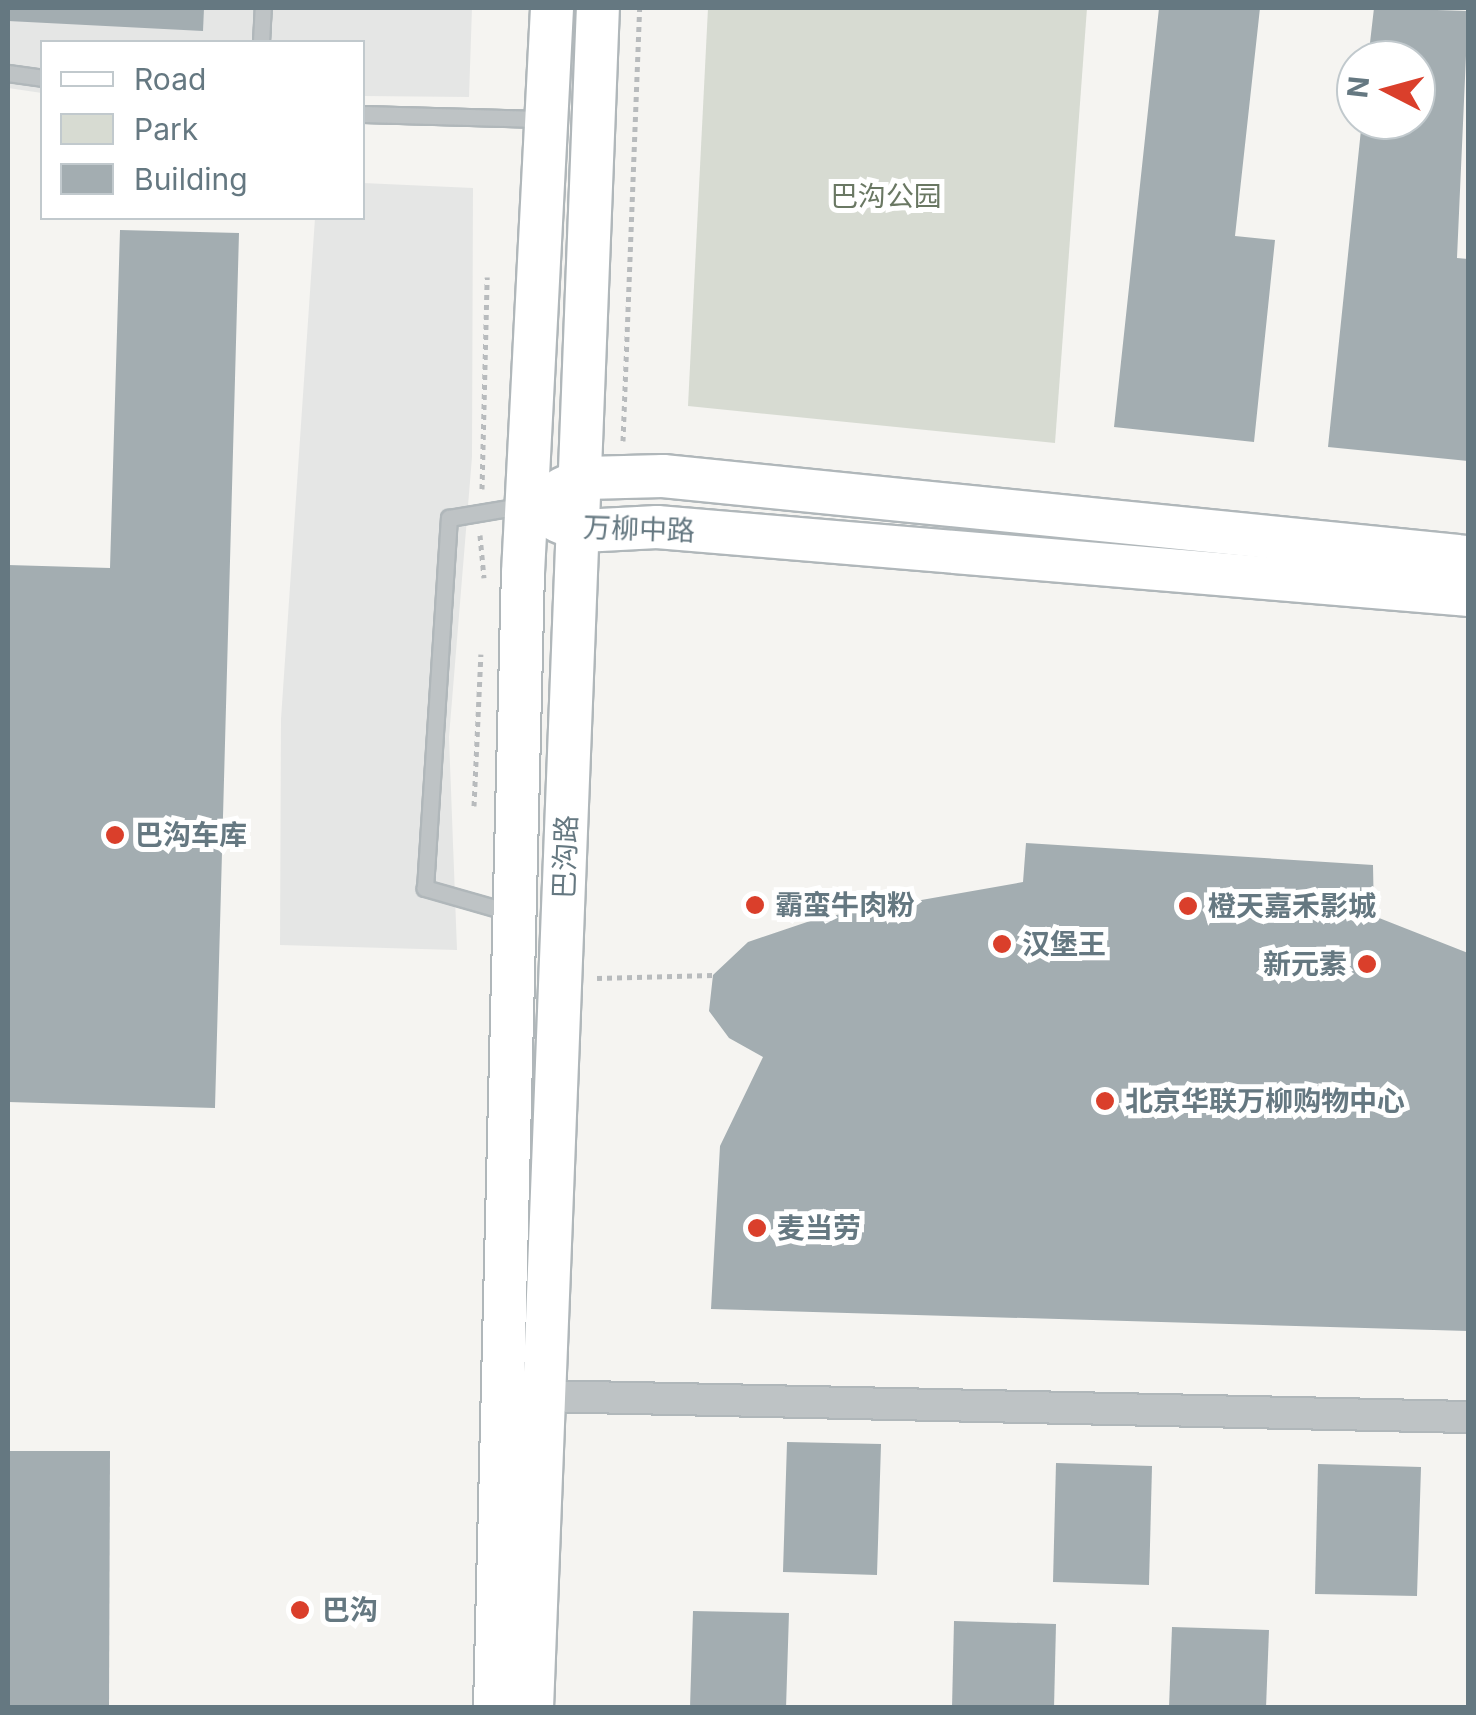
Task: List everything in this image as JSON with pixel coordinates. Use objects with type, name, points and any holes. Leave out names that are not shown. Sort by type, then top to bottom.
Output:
[{"type":"main road","name":"巴沟路","points":[[495,1708],[512,913],[526,506],[552,8]]},
{"type":"main road","name":"巴沟路","points":[[532,1708],[542,1396],[586,478],[598,8]]},
{"type":"main road","name":"万柳中路","points":[[526,506],[586,478],[664,476],[1468,556]]},
{"type":"main road","name":"万柳中路","points":[[526,506],[582,531],[657,527],[1468,595]]},
{"type":"street","points":[[542,1396],[1468,1417]]},
{"type":"lane","points":[[261,40],[263,8]]},
{"type":"lane","points":[[8,73],[40,78]]},
{"type":"lane","points":[[365,114],[545,119]]},
{"type":"lane","points":[[512,913],[425,888],[449,518],[482,506],[526,506]]},
{"type":"path","points":[[484,599],[487,277]]},
{"type":"path","points":[[474,806],[482,637]]},
{"type":"path","points":[[594,978],[712,975]]},
{"type":"shaded area","points":[[8,8],[472,8],[469,97],[365,96],[365,40],[40,40],[40,93],[8,88]]},
{"type":"shaded area","points":[[365,183],[473,188],[472,457],[449,737],[457,950],[280,945],[281,719],[315,220],[365,220]]},
{"type":"green space","name":"巴沟公园","points":[[708,8],[1087,8],[1055,443],[688,406]]},
{"type":"building","points":[[8,8],[204,8],[203,31],[8,21]]},
{"type":"building","points":[[1159,8],[1260,8],[1235,236],[1275,240],[1254,442],[1114,427]]},
{"type":"building","points":[[1374,8],[1468,11],[1457,258],[1468,259],[1468,461],[1328,447],[1360,140],[1436,140],[1436,40],[1370,40]]},
{"type":"building","name":"巴沟车库","points":[[120,230],[239,233],[215,1108],[8,1102],[8,565],[110,568]]},
{"type":"building","name":"北京华联万柳购物中心","points":[[1026,843],[1373,865],[1374,916],[1468,953],[1468,1331],[711,1309],[720,1146],[763,1057],[729,1038],[709,1011],[713,975],[748,942],[819,918],[1023,882]]},
{"type":"building","points":[[787,1442],[881,1444],[877,1575],[783,1572]]},
{"type":"building","points":[[8,1451],[110,1451],[109,1708],[8,1708]]},
{"type":"building","points":[[1056,1463],[1152,1466],[1149,1585],[1053,1582]]},
{"type":"building","points":[[1318,1464],[1421,1467],[1417,1596],[1315,1594]]},
{"type":"building","points":[[693,1611],[789,1613],[786,1708],[690,1708]]},
{"type":"building","points":[[954,1621],[1056,1624],[1054,1708],[952,1708]]},
{"type":"building","points":[[1172,1627],[1269,1630],[1266,1708],[1169,1708]]},
{"type":"place","name":"巴沟车库","points":[[115,835]]},
{"type":"place","name":"霸蛮牛肉粉","points":[[755,905]]},
{"type":"place","name":"橙天嘉禾影城","points":[[1188,906]]},
{"type":"place","name":"汉堡王","points":[[1002,944]]},
{"type":"place","name":"新元素","points":[[1367,964]]},
{"type":"place","name":"北京华联万柳购物中心","points":[[1105,1101]]},
{"type":"place","name":"麦当劳","points":[[757,1228]]},
{"type":"place","name":"巴沟","points":[[300,1610]]}]
